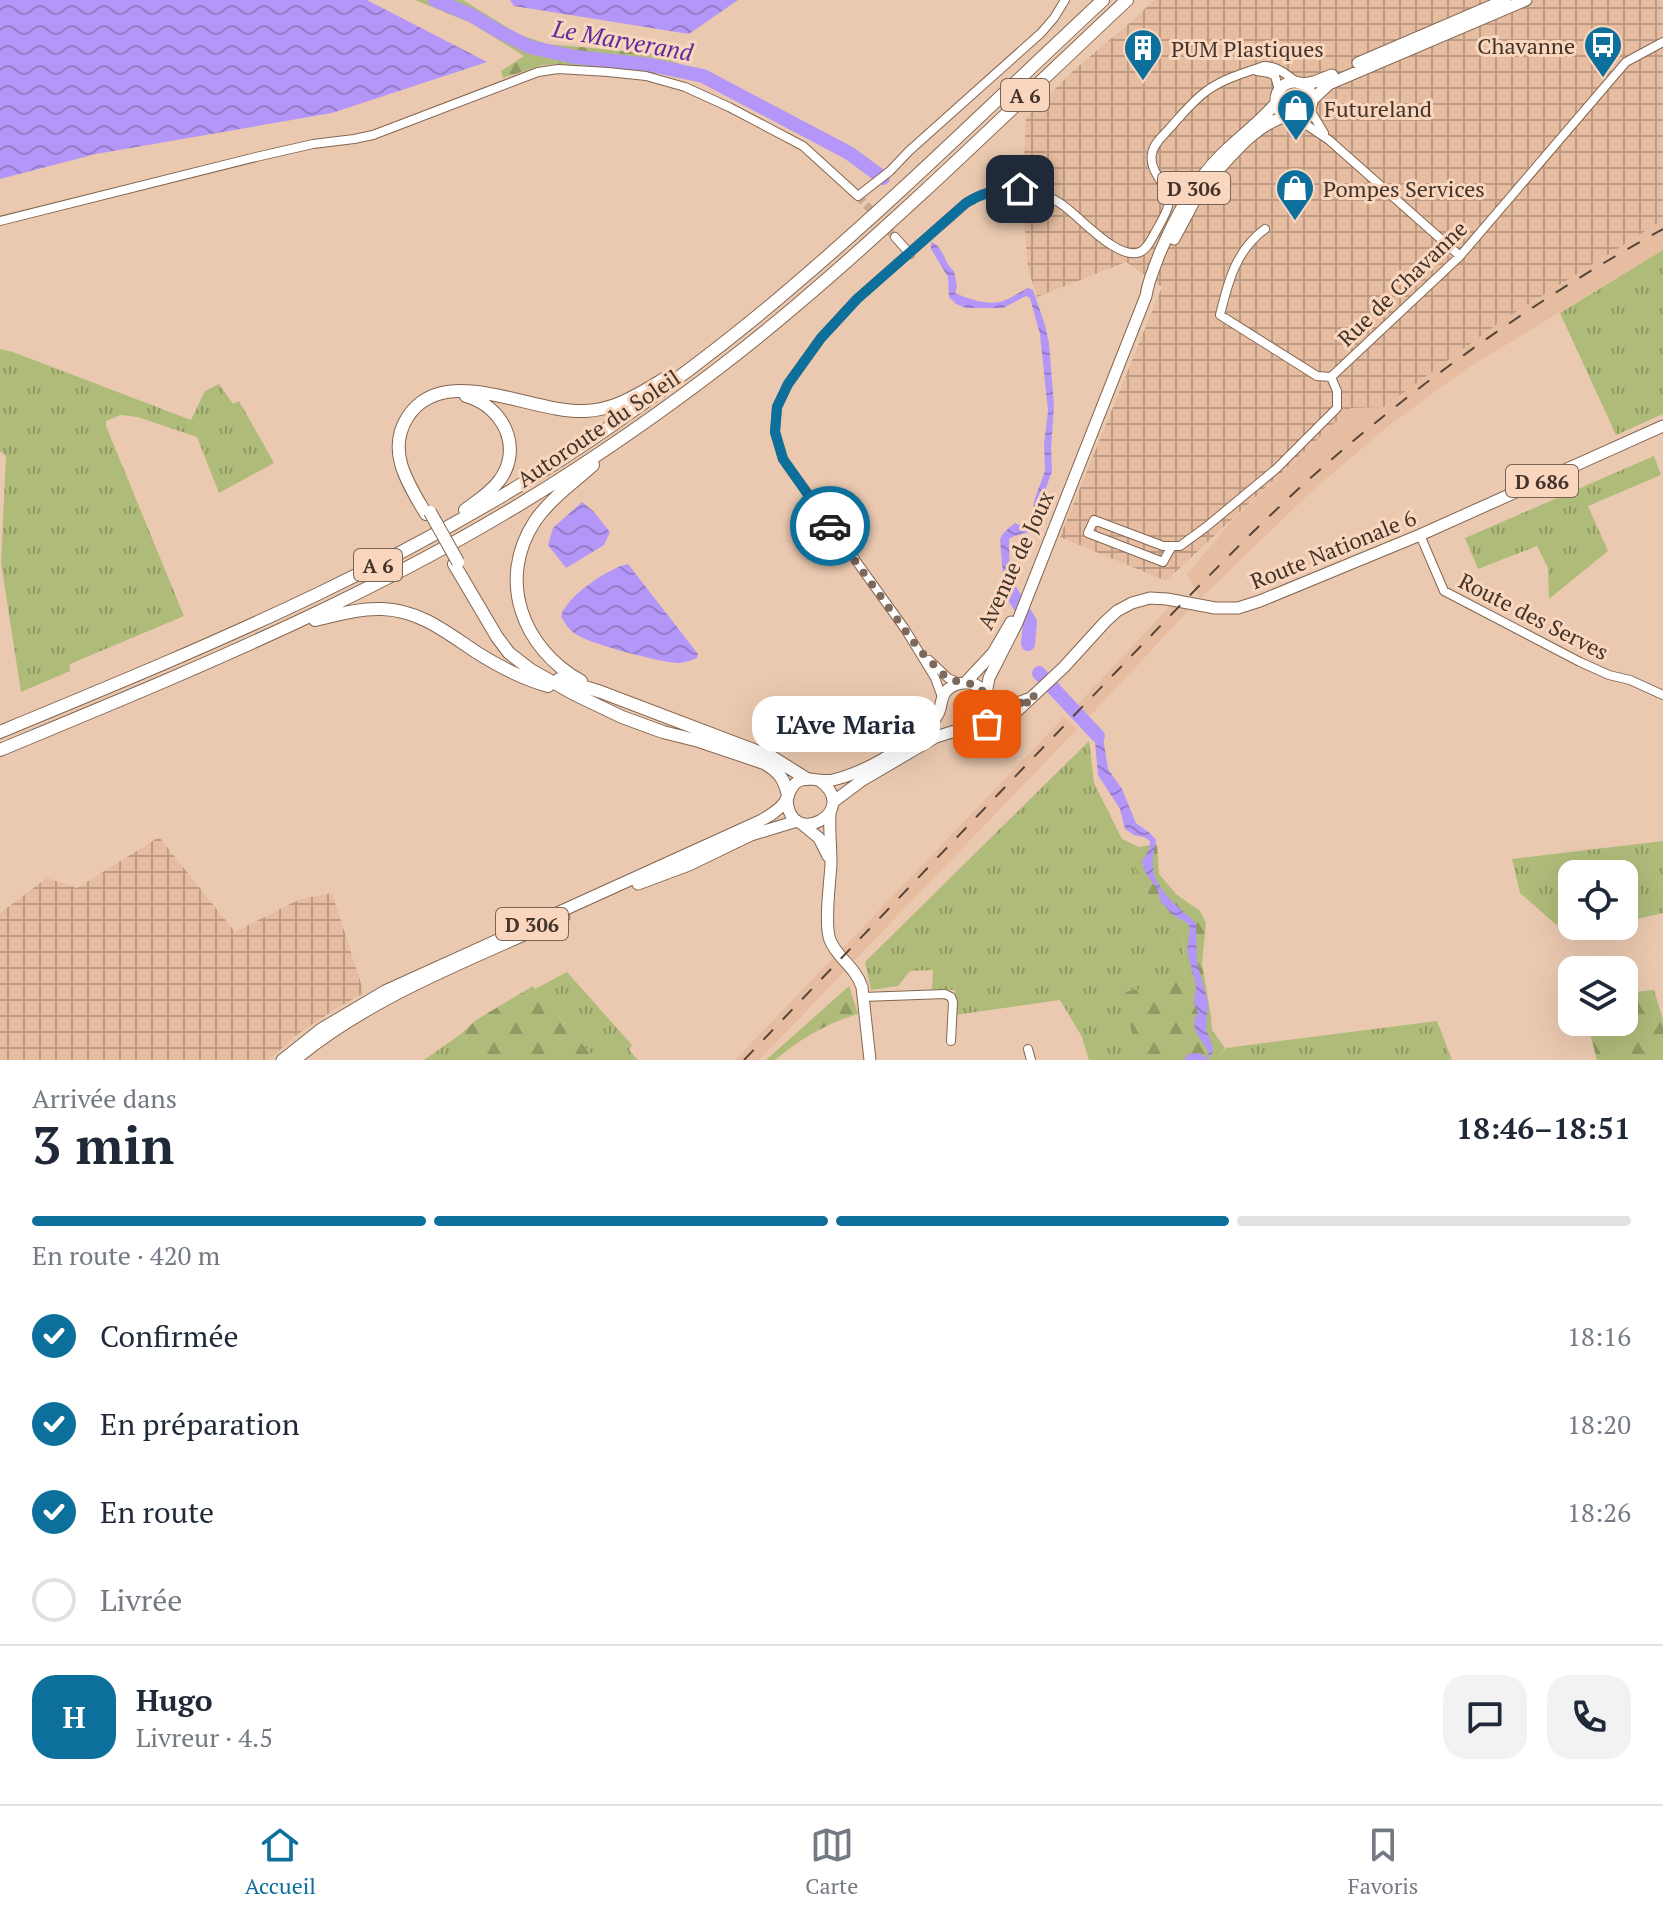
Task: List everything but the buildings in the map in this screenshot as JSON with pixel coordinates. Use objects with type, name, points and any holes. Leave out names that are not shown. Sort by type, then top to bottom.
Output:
[{"type":"highway","name":"Autoroute du Soleil","points":[[0,732],[190,653],[359,575],[435,535],[609,428],[724,343],[836,249],[1103,0]]},
{"type":"highway","name":"Autoroute du Soleil","points":[[0,750],[183,674],[372,587],[544,489],[641,425],[798,304],[1127,0]]},
{"type":"highway","points":[[724,343],[638,395],[600,410],[567,411],[464,391],[449,391],[429,397],[417,405],[407,418],[399,437],[398,452],[404,474],[490,626],[509,653],[531,670],[622,717],[764,763],[781,775],[787,797]]},
{"type":"highway","points":[[428,513],[405,464],[403,445],[408,426],[424,406],[441,397],[476,399],[494,411],[504,426],[510,442],[508,463],[493,488],[435,535]]},
{"type":"highway","points":[[601,692],[553,662],[534,640],[520,606],[517,587],[519,558],[530,530],[547,506],[641,425]]},
{"type":"highway","points":[[456,563],[499,632],[518,655],[534,667],[772,757],[814,780]]},
{"type":"highway","points":[[292,626],[356,611],[378,609],[407,612],[433,623],[502,667],[540,684],[574,694]]},
{"type":"main road","points":[[1505,0],[1322,79],[1287,83],[1278,96],[1280,111],[1291,117],[1301,117],[1329,84],[1526,0]]},
{"type":"main road","points":[[1299,83],[1308,88],[1311,104]]},
{"type":"main road","name":"Avenue de Joux","points":[[987,696],[989,678],[1026,595],[1048,531],[1070,490],[1146,296],[1147,283],[1183,204],[1221,156],[1265,115],[1278,96]]},
{"type":"main road","name":"Avenue de Joux","points":[[1146,296],[1153,288],[1178,231],[1202,189],[1259,130],[1269,123],[1291,117]]},
{"type":"main road","name":"Route Nationale 6","points":[[983,726],[1016,712],[1105,622],[1132,603],[1150,598],[1215,608],[1238,608],[1260,601],[1420,535],[1663,426]]},
{"type":"main road","name":"Avenue de Joux","points":[[962,683],[973,676],[993,653],[1016,618]]},
{"type":"main road","points":[[831,863],[819,838],[788,809],[789,791],[797,783],[830,781],[881,760],[929,726],[949,688],[962,683],[973,684],[1000,703],[1014,704],[1037,693]]},
{"type":"main road","points":[[799,822],[817,823],[853,786],[938,736],[955,731],[970,733],[983,726],[989,716],[987,696]]},
{"type":"main road","points":[[941,703],[944,722],[955,731]]},
{"type":"main road","points":[[814,780],[829,790],[831,808],[830,940],[858,975],[870,1060]]},
{"type":"main road","name":"D 306","points":[[282,1060],[321,1029],[390,991],[749,826],[772,814],[787,797]]},
{"type":"main road","name":"D 306","points":[[295,1060],[390,991],[703,859],[751,835],[799,822]]},
{"type":"street","points":[[0,221],[256,157],[373,135],[538,72],[558,69],[646,76],[685,87],[803,146],[858,196],[890,171],[1041,33],[1065,0]]},
{"type":"street","name":"Rue de Chavanne","points":[[1331,377],[1460,256],[1626,62],[1663,42]]},
{"type":"street","points":[[941,703],[935,678],[920,651],[783,459],[775,432],[777,407],[788,384],[821,338],[857,299],[966,203],[980,195],[1020,189],[1050,198],[1064,205],[1090,229],[1123,252],[1133,254],[1146,248],[1168,204],[1167,193],[1152,162],[1152,152],[1204,92],[1223,81],[1270,66],[1299,83]]},
{"type":"street","points":[[1252,71],[1272,74],[1277,79],[1278,96]]},
{"type":"street","points":[[1311,104],[1329,140]]},
{"type":"street","points":[[1291,117],[1329,140],[1460,256]]},
{"type":"street","points":[[1172,546],[1163,562],[1088,533],[1094,520],[1163,546],[1172,546],[1180,546],[1276,469],[1337,408],[1337,391],[1331,377],[1317,376],[1220,315],[1230,275],[1251,239],[1265,229]]},
{"type":"street","points":[[895,237],[910,254]]},
{"type":"street","name":"Route des Serves","points":[[1420,535],[1444,591],[1580,662],[1663,695]]},
{"type":"street","points":[[920,651],[944,675],[962,683]]},
{"type":"street","points":[[863,997],[945,994],[953,1002],[951,1041]]},
{"type":"street","points":[[1028,1049],[1031,1060]]},
{"type":"shaded area","points":[[1154,0],[1663,0],[1663,220],[1500,322],[1384,407],[1351,408],[1166,581],[1060,537],[1162,287],[1126,262],[1037,297],[1028,269],[1022,194],[1026,118],[1075,69]]},
{"type":"shaded area","points":[[1663,220],[1663,250],[1466,369],[1387,427],[1312,491],[1200,599],[1187,574],[1228,525],[1351,408],[1384,407],[1500,322]]},
{"type":"shaded area","points":[[1170,606],[1189,610],[1090,716],[1078,704]]},
{"type":"shaded area","points":[[1064,717],[1077,729],[854,961],[842,949]]},
{"type":"shaded area","points":[[159,837],[235,932],[300,899],[332,893],[364,993],[295,1036],[269,1060],[0,1060],[0,913],[47,878],[77,888]]},
{"type":"shaded area","points":[[833,958],[845,971],[759,1060],[735,1060]]},
{"type":"green space","points":[[415,0],[463,0],[518,34],[547,44],[657,54],[684,66],[655,74],[558,64],[543,65],[503,78],[501,71],[524,56],[471,23]]},
{"type":"green space","points":[[1663,250],[1663,414],[1616,435],[1560,313]]},
{"type":"green space","points":[[0,349],[191,420],[205,391],[219,384],[233,404],[239,401],[274,463],[219,493],[197,437],[138,417],[121,415],[106,421],[184,616],[70,664],[70,671],[21,692],[1,563],[6,456],[0,451]]},
{"type":"green space","points":[[1654,456],[1661,475],[1588,506],[1608,551],[1549,599],[1548,568],[1537,546],[1478,569],[1465,538]]},
{"type":"green space","points":[[1089,741],[1094,783],[1122,839],[1139,847],[1134,867],[1158,912],[1182,935],[1186,978],[1138,1060],[1089,1060],[1082,1037],[1060,1000],[955,1015],[955,990],[932,989],[933,970],[910,971],[898,986],[871,990],[865,962]]},
{"type":"green space","points":[[1663,841],[1663,913],[1638,919],[1638,860],[1558,860],[1558,926],[1520,893],[1512,859]]},
{"type":"green space","points":[[1157,844],[1159,874],[1176,894],[1200,911],[1206,923],[1202,964],[1212,1030],[1225,1048],[1216,1060],[1138,1060],[1121,993],[1186,978],[1182,935],[1158,912],[1134,867],[1139,847]]},
{"type":"green space","points":[[567,972],[632,1045],[629,1050],[638,1060],[596,1060],[535,989]]},
{"type":"green space","points":[[533,986],[596,1060],[491,1060],[461,1034],[476,1020]]},
{"type":"green space","points":[[849,986],[858,1014],[814,1032],[775,1060],[766,1060]]},
{"type":"green space","points":[[1654,990],[1663,1020],[1663,1060],[1597,1060],[1591,1036],[1638,1036],[1638,992]]},
{"type":"green space","points":[[1437,1021],[1452,1060],[1216,1060],[1226,1048]]},
{"type":"green space","points":[[461,1034],[491,1060],[424,1060]]},
{"type":"water","points":[[0,0],[367,0],[487,62],[332,113],[96,154],[0,179]]},
{"type":"water","points":[[510,0],[738,0],[689,34],[514,6]]},
{"type":"water","points":[[931,242],[936,244],[954,271],[955,293],[991,303],[1006,300],[1028,288],[1033,290],[1045,325],[1054,406],[1052,471],[1041,502],[1039,525],[1032,531],[1009,539],[1010,584],[1018,592],[1013,604],[1010,603],[1003,576],[1000,539],[1015,523],[1025,528],[1030,525],[1034,501],[1045,471],[1048,411],[1040,334],[1030,298],[1026,296],[1003,308],[966,308],[956,304],[949,297],[948,277],[931,249]]},
{"type":"water","points":[[582,502],[610,532],[604,545],[566,568],[548,545],[553,528]]},
{"type":"water","points":[[628,564],[698,654],[697,658],[679,663],[643,657],[585,639],[566,624],[561,616],[564,608],[579,592],[610,571]]},
{"type":"water","points":[[1091,720],[1103,737],[1108,769],[1122,789],[1136,823],[1156,840],[1153,864],[1158,884],[1196,923],[1197,963],[1208,1002],[1206,1029],[1213,1048],[1206,1060],[1184,1060],[1188,1054],[1201,1053],[1206,1057],[1209,1054],[1194,1024],[1198,1013],[1194,1002],[1196,985],[1187,951],[1190,928],[1161,902],[1157,888],[1143,867],[1142,861],[1149,850],[1150,841],[1125,829],[1120,809],[1098,775],[1095,742],[1085,726]]},
{"type":"waterway","name":"Le Marverand","points":[[435,0],[471,15],[530,47],[575,57],[651,65],[703,76],[849,153],[883,178]]},
{"type":"waterway","name":"Le Marverand","points":[[1008,583],[1030,622],[1028,644]]},
{"type":"waterway","name":"Le Marverand","points":[[1039,673],[1098,736]]},
{"type":"tunnel","points":[[858,196],[895,237]]},
{"type":"railway","points":[[744,1060],[1194,591],[1306,482],[1389,411],[1477,345],[1569,284],[1663,229]]},
{"type":"way so far","points":[[830,526],[920,651],[944,675],[960,683],[973,684],[988,698],[1000,703],[1020,703],[1036,695],[1016,712],[987,724]]},
{"type":"place","name":"Chavanne","points":[[1603,79]]},
{"type":"place","name":"PUM Plastiques","points":[[1143,82]]},
{"type":"place","name":"Futureland","points":[[1296,142]]},
{"type":"place","name":"Pompes Services","points":[[1295,222]]},
{"type":"place","name":"L'Ave Maria","points":[[987,724]]},
{"type":"route","points":[[830,526],[783,459],[775,432],[777,407],[788,384],[821,338],[857,299],[966,203],[980,195],[1020,189]]}]
